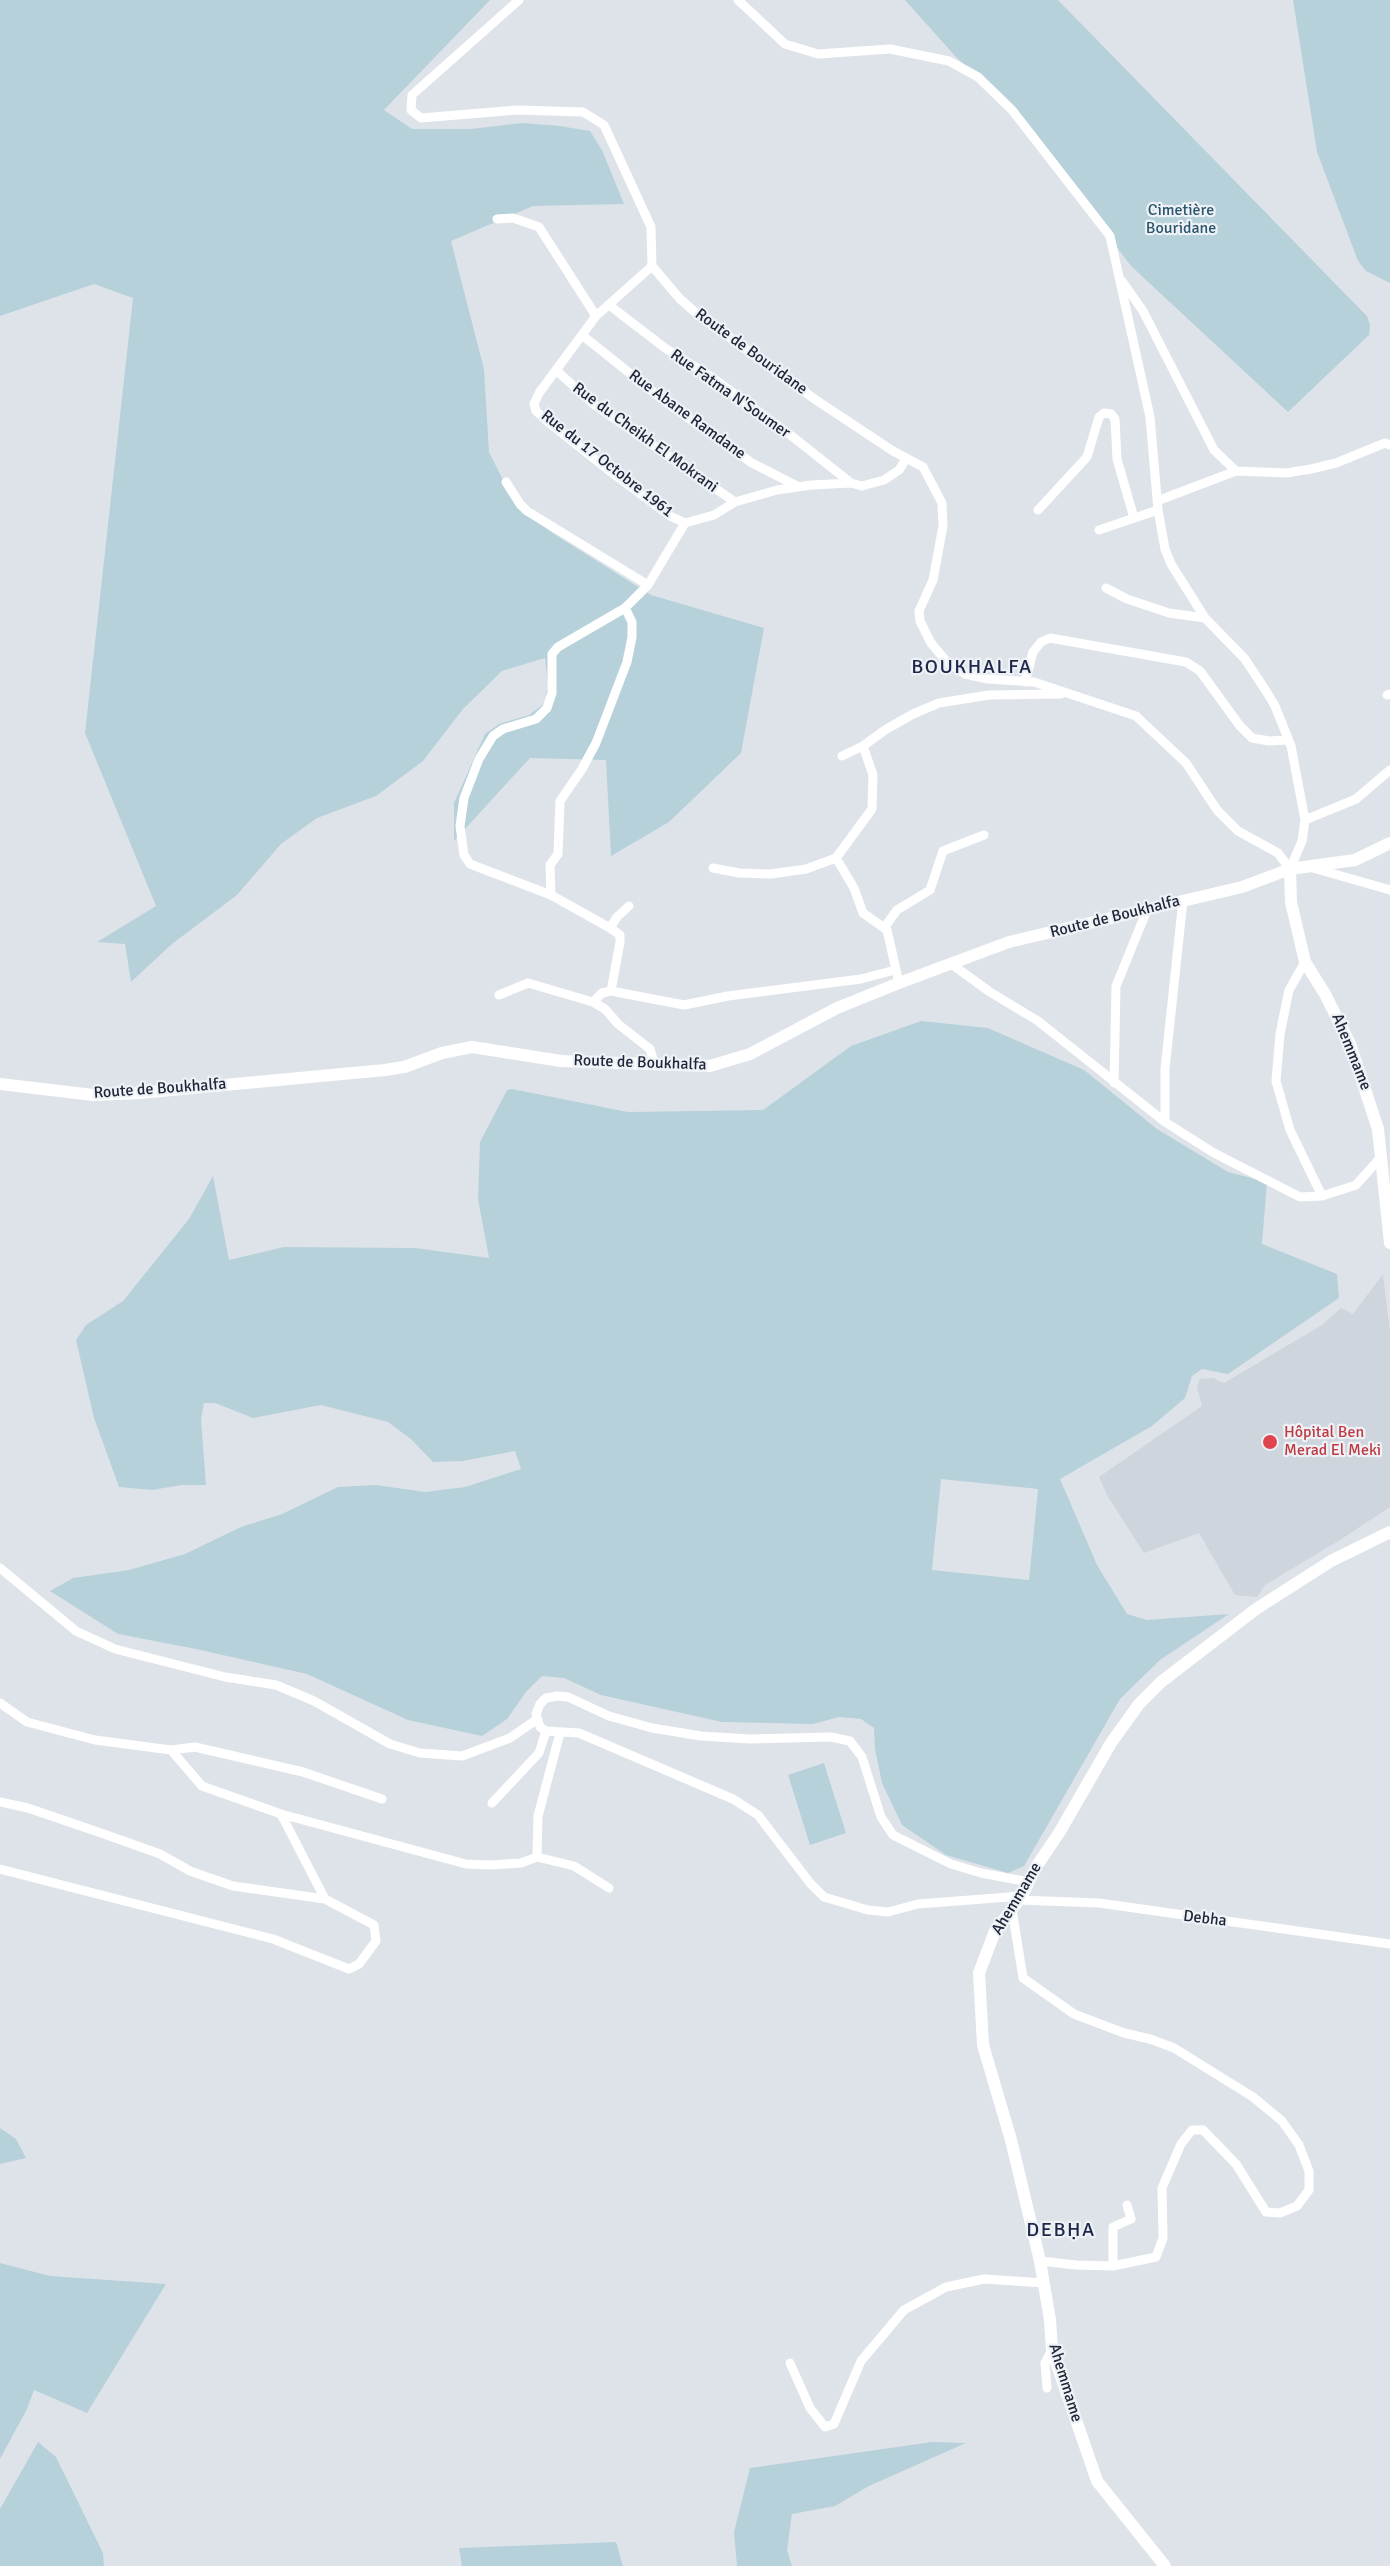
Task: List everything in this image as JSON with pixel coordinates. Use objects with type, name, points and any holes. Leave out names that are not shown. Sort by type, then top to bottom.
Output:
[{"type":"street","points":[[519,0],[412,95],[411,110],[422,118],[517,110],[583,112],[604,125],[651,227],[652,267]]},
{"type":"street","points":[[738,0],[785,44],[818,54],[890,49],[949,61],[978,77],[1012,110],[1110,236],[1150,417],[1160,531],[1171,564],[1205,618],[1245,659],[1275,706],[1288,740],[1305,820],[1298,855],[1290,869],[1278,852],[1238,831],[1217,810],[1186,763],[1136,716],[1034,682],[1025,682],[1033,652],[1041,642],[1050,638],[1186,663],[1200,671],[1240,726],[1252,738],[1269,741],[1288,740]]},
{"type":"street","points":[[497,219],[513,218],[540,227],[596,316]]},
{"type":"street","name":"Rue du 17 Octobre 1961","points":[[652,267],[596,316],[539,393],[534,404],[536,411],[626,483],[670,516],[685,523]]},
{"type":"street","name":"Route de Bouridane","points":[[652,267],[680,299],[696,313],[816,400],[906,459],[923,467],[942,503],[943,526],[933,580],[922,603],[920,621],[927,637],[947,663],[965,674],[988,679],[1025,682]]},
{"type":"street","points":[[1119,277],[1143,311],[1214,450],[1236,471]]},
{"type":"street","name":"Rue Fatma N'Soumer","points":[[609,305],[665,348],[710,376],[793,437],[851,483]]},
{"type":"street","name":"Rue Abane Ramdane","points":[[582,335],[667,403],[752,463],[796,486]]},
{"type":"street","name":"Rue du Cheikh El Mokrani","points":[[557,371],[592,403],[735,502]]},
{"type":"street","points":[[1038,510],[1087,457],[1099,417],[1104,413],[1111,414],[1114,420],[1117,459],[1134,518]]},
{"type":"street","points":[[1099,530],[1134,518],[1236,471],[1286,473],[1311,469],[1336,463],[1389,442]]},
{"type":"street","points":[[611,991],[620,935],[551,895],[470,864],[464,855],[460,826],[465,798],[479,759],[494,736],[504,729],[536,719],[547,708],[552,693],[552,654],[558,647],[625,608],[648,585],[685,523],[714,515],[735,502],[796,486],[851,483],[862,486],[884,480],[899,470],[906,459]]},
{"type":"street","points":[[506,482],[527,511],[648,585]]},
{"type":"street","points":[[1107,588],[1127,599],[1168,613],[1205,618]]},
{"type":"street","points":[[551,895],[550,865],[558,854],[560,801],[582,769],[596,743],[627,663],[632,622],[625,608]]},
{"type":"street","points":[[842,756],[863,746],[885,730],[939,703],[989,695],[1070,694]]},
{"type":"street","points":[[713,868],[740,873],[771,874],[806,868],[836,858],[872,809],[873,775],[863,746]]},
{"type":"street","points":[[1305,820],[1356,799],[1390,770]]},
{"type":"street","points":[[884,928],[897,910],[930,890],[943,851],[984,835]]},
{"type":"street","name":"Route de Boukhalfa","points":[[0,1084],[93,1095],[140,1093],[385,1070],[404,1067],[442,1053],[472,1047],[561,1061],[621,1061],[655,1065],[710,1066],[739,1059],[768,1046],[837,1008],[899,982],[1009,942],[1242,887],[1290,869],[1355,860],[1390,843]]},
{"type":"street","points":[[836,858],[854,888],[863,913],[887,930],[899,982]]},
{"type":"street","points":[[1307,866],[1390,890]]},
{"type":"street","name":"Ahemmame","points":[[1290,869],[1293,913],[1305,962],[1325,994],[1350,1044],[1378,1129],[1390,1243]]},
{"type":"street","points":[[1165,1122],[1165,1069],[1184,900]]},
{"type":"street","points":[[610,928],[617,917],[629,906]]},
{"type":"street","points":[[1114,1083],[1116,986],[1147,910]]},
{"type":"street","points":[[1305,962],[1289,990],[1280,1034],[1276,1081],[1290,1130],[1322,1196]]},
{"type":"street","points":[[950,963],[990,992],[1038,1021],[1165,1122],[1214,1153],[1300,1197],[1322,1196],[1356,1185],[1382,1157]]},
{"type":"street","points":[[593,1002],[602,993],[611,991],[684,1005],[728,996],[861,979],[895,970]]},
{"type":"street","points":[[499,995],[528,982],[593,1002],[605,1009],[618,1024],[650,1049],[655,1065]]},
{"type":"street","name":"Ahemmame","points":[[1166,2566],[1097,2481],[1052,2350],[1040,2261],[1011,2140],[983,2045],[979,1973],[995,1931],[1018,1901],[1111,1743],[1139,1704],[1161,1682],[1256,1610],[1331,1561],[1390,1532]]},
{"type":"street","points":[[0,1568],[76,1631],[115,1649],[205,1672],[276,1685],[314,1701],[390,1744],[420,1753],[462,1756],[510,1738],[536,1720],[540,1704],[546,1698],[557,1696],[568,1697],[620,1719],[652,1728],[750,1739],[831,1737],[850,1742],[862,1757],[881,1817],[893,1835],[951,1864],[981,1873],[1029,1881]]},
{"type":"street","points":[[0,1703],[27,1722],[95,1740],[171,1750],[195,1747],[303,1772],[382,1800]]},
{"type":"street","points":[[492,1803],[539,1752],[546,1731],[536,1720]]},
{"type":"street","name":"Debha","points":[[546,1731],[579,1733],[733,1799],[758,1815],[810,1883],[824,1897],[868,1910],[888,1912],[918,1904],[1018,1901],[1099,1903],[1390,1944]]},
{"type":"street","points":[[537,1857],[538,1816],[560,1733]]},
{"type":"street","points":[[171,1750],[202,1786],[281,1814],[465,1864],[521,1863],[537,1857],[574,1866],[609,1888]]},
{"type":"street","points":[[0,1803],[28,1808],[160,1854],[190,1871],[233,1887],[326,1899],[374,1925],[377,1930],[376,1941],[359,1964],[348,1969],[273,1939],[0,1869]]},
{"type":"street","points":[[281,1814],[326,1899]]},
{"type":"street","points":[[1018,1901],[1023,1978],[1074,2014],[1124,2033],[1174,2048],[1253,2097],[1282,2121],[1299,2145],[1309,2171],[1309,2190],[1298,2206],[1280,2214],[1266,2212],[1252,2193],[1236,2164],[1203,2130],[1192,2130],[1181,2144],[1162,2188],[1162,2238],[1156,2257],[1113,2266],[1040,2261]]},
{"type":"street","points":[[1113,2266],[1113,2227],[1131,2219],[1127,2205]]},
{"type":"street","points":[[790,2363],[810,2408],[825,2427],[834,2424],[861,2361],[904,2310],[946,2287],[984,2280],[1044,2283]]},
{"type":"street","points":[[1047,2388],[1045,2362],[1052,2350]]},
{"type":"shaded area","name":"Hôpital Ben Merad El Meki","points":[[1383,1274],[1390,1333],[1390,1507],[1265,1585],[1257,1597],[1235,1595],[1199,1533],[1144,1553],[1108,1497],[1099,1477],[1202,1406],[1197,1387],[1200,1379],[1213,1378],[1224,1383],[1322,1325],[1341,1308],[1353,1314]]},
{"type":"green space","points":[[0,0],[490,0],[384,110],[412,129],[471,129],[522,123],[590,131],[602,150],[624,204],[533,206],[451,241],[484,369],[489,452],[517,508],[554,534],[651,595],[764,628],[741,753],[669,822],[611,856],[606,760],[530,758],[454,841],[454,803],[485,734],[499,724],[529,715],[545,703],[548,684],[545,658],[502,671],[463,709],[423,761],[376,796],[317,818],[281,844],[237,895],[172,944],[131,982],[125,944],[97,942],[156,906],[85,733],[133,298],[94,284],[0,316]]},
{"type":"green space","name":"Cimetière Bouridane","points":[[905,0],[1058,0],[1367,316],[1370,325],[1369,335],[1288,412],[1131,266],[1030,133],[978,77],[956,57]]},
{"type":"green space","points":[[1293,0],[1390,0],[1390,283],[1366,271],[1358,261],[1317,152]]},
{"type":"green space","points":[[921,1021],[988,1028],[1084,1070],[1157,1129],[1228,1172],[1267,1182],[1262,1244],[1337,1274],[1339,1298],[1228,1374],[1202,1369],[1192,1376],[1185,1398],[1152,1426],[1060,1479],[1097,1565],[1127,1614],[1147,1620],[1229,1614],[1160,1660],[1120,1699],[1024,1866],[1008,1873],[946,1855],[902,1825],[882,1783],[875,1749],[874,1728],[861,1719],[839,1717],[813,1724],[722,1722],[601,1695],[564,1678],[542,1676],[526,1692],[507,1719],[482,1736],[408,1720],[307,1674],[118,1634],[50,1591],[73,1578],[129,1570],[185,1554],[241,1527],[282,1514],[338,1487],[376,1485],[425,1492],[465,1487],[521,1469],[515,1451],[463,1461],[433,1462],[412,1440],[388,1422],[321,1405],[253,1418],[215,1403],[204,1403],[201,1419],[206,1485],[182,1485],[152,1490],[119,1487],[94,1418],[76,1340],[86,1325],[123,1301],[189,1219],[213,1176],[229,1260],[284,1247],[415,1248],[489,1258],[478,1199],[480,1142],[507,1090],[512,1089],[628,1112],[763,1110],[851,1046]],"holes":[[[941,1479],[1038,1489],[1029,1580],[932,1570]]]},
{"type":"green space","points":[[824,1763],[846,1833],[810,1845],[788,1775]]},
{"type":"green space","points":[[0,2128],[16,2139],[26,2158],[0,2164]]},
{"type":"green space","points":[[0,2263],[50,2276],[166,2284],[87,2413],[34,2390],[27,2409],[0,2459]]},
{"type":"green space","points":[[38,2442],[56,2457],[103,2553],[104,2566],[0,2566],[0,2509]]},
{"type":"green space","points":[[932,2442],[966,2443],[869,2486],[835,2506],[792,2514],[787,2550],[792,2566],[737,2566],[734,2532],[750,2468]]},
{"type":"green space","points":[[616,2542],[623,2566],[462,2566],[459,2548]]},
{"type":"place","name":"Hôpital Ben Merad El Meki","points":[[1270,1442]]},
{"type":"district","name":"BOUKHALFA","points":[[972,668]]},
{"type":"district","name":"DEBḤA","points":[[1061,2231]]}]
